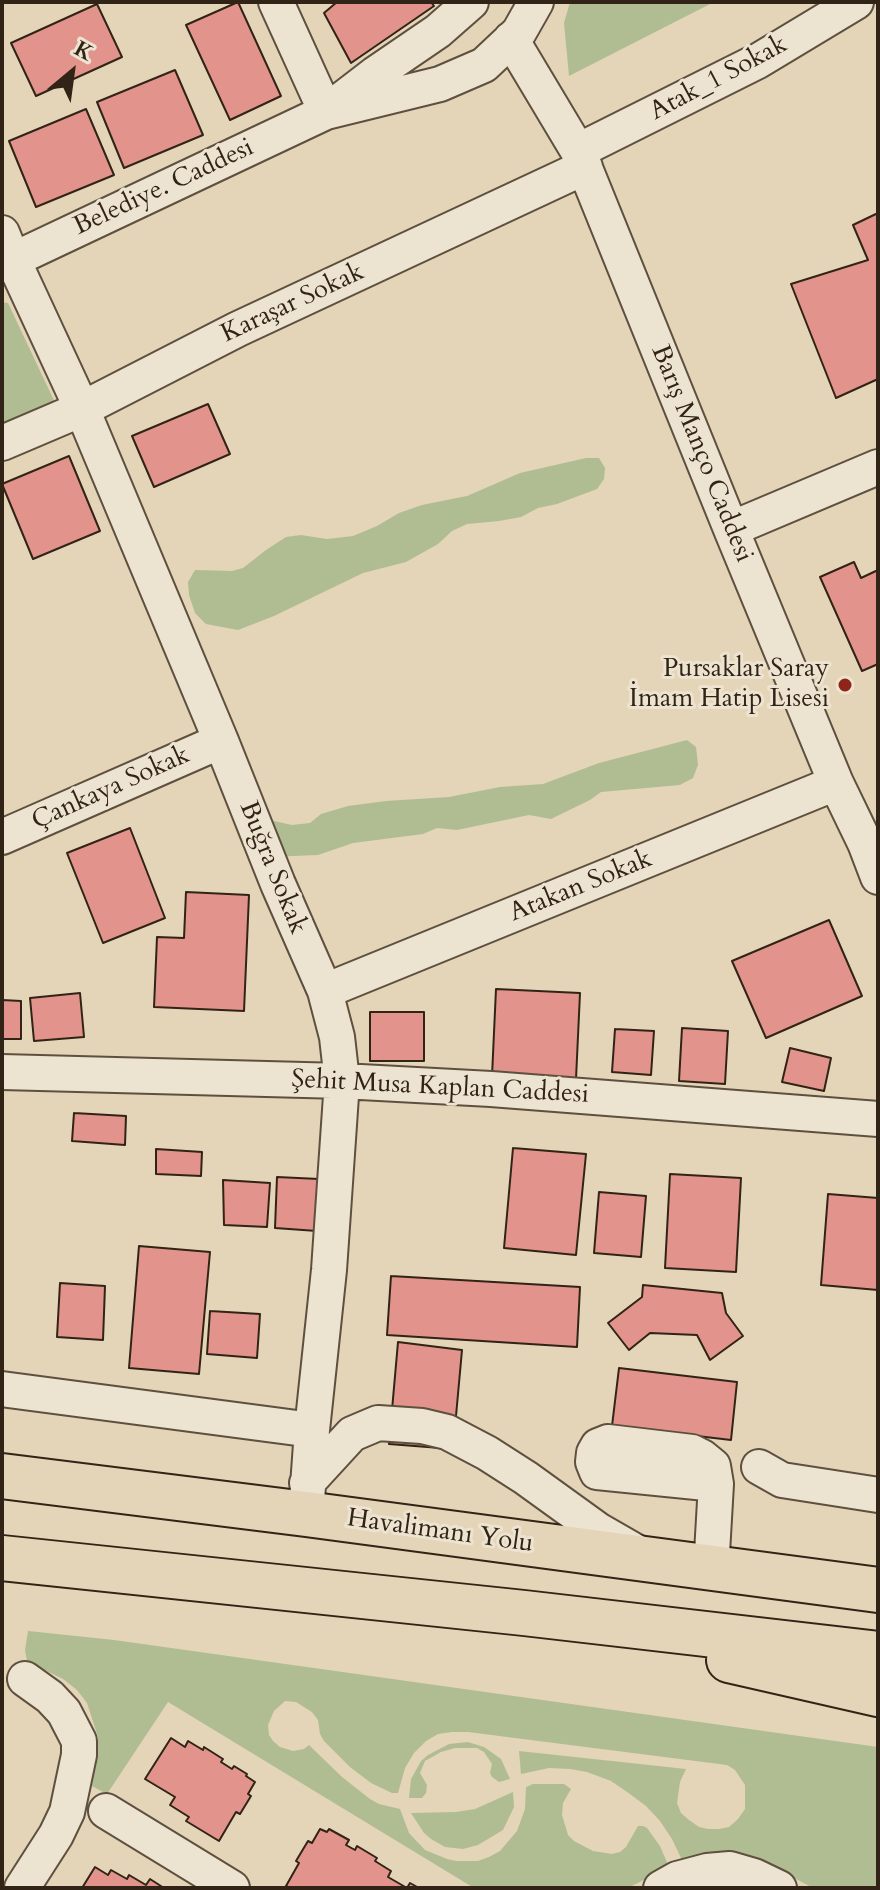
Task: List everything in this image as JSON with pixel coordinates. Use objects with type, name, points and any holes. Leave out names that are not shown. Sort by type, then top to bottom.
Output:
[{"type":"highway","name":"Havalimanı Yolu","points":[[2,1476],[307,1499],[580,1551],[878,1590]]},
{"type":"highway","points":[[580,1551],[771,1553],[878,1559]]},
{"type":"highway","points":[[2,1558],[878,1654]]},
{"type":"highway","points":[[524,1613],[878,1694]]},
{"type":"street","points":[[276,2],[326,112]]},
{"type":"street","points":[[326,112],[438,31],[471,2]]},
{"type":"street","points":[[326,112],[440,84],[484,65],[519,32],[536,2]]},
{"type":"street","name":"Atak_1 Sokak","points":[[582,159],[758,61],[856,2]]},
{"type":"street","name":"Barış Manço Caddesi","points":[[511,39],[582,159],[731,529],[878,877]]},
{"type":"street","name":"Belediye. Caddesi","points":[[6,253],[326,112]]},
{"type":"street","name":"Karaşar Sokak","points":[[2,443],[82,409],[582,159]]},
{"type":"street","name":"Buğra Sokak","points":[[6,253],[82,409],[325,991],[337,1037],[342,1081],[329,1270],[307,1499]]},
{"type":"street","points":[[731,529],[878,467]]},
{"type":"street","name":"Çankaya Sokak","points":[[2,837],[221,741]]},
{"type":"street","name":"Atakan Sokak","points":[[325,991],[836,783]]},
{"type":"street","name":"Şehit Musa Kaplan Caddesi","points":[[2,1072],[342,1081],[491,1089],[878,1119]]},
{"type":"street","points":[[2,1389],[312,1430]]},
{"type":"street","points":[[307,1499],[352,1434],[378,1423],[422,1426],[447,1432],[487,1453],[598,1530],[638,1553]]},
{"type":"street","points":[[759,1467],[782,1480],[878,1495]]},
{"type":"street","points":[[712,1553],[716,1484]]},
{"type":"street","points":[[22,1888],[67,1812],[79,1755],[79,1741],[64,1712],[50,1697],[25,1679]]},
{"type":"street","points":[[106,1811],[229,1887]]},
{"type":"street","points":[[661,1888],[677,1879],[730,1869],[779,1888]]},
{"type":"green space","points":[[570,2],[714,2],[569,76],[564,23]]},
{"type":"green space","points":[[2,302],[8,303],[67,428],[2,452]]},
{"type":"green space","points":[[586,458],[599,458],[605,468],[604,479],[597,489],[538,508],[521,517],[467,524],[406,562],[363,573],[238,630],[206,624],[195,613],[188,582],[195,570],[232,571],[243,568],[286,537],[301,535],[327,539],[353,536],[422,505],[467,496],[520,473]]},
{"type":"green space","points":[[687,740],[696,747],[698,765],[693,778],[680,785],[601,792],[551,819],[529,815],[457,830],[437,828],[423,834],[353,843],[318,855],[268,857],[264,822],[310,823],[321,814],[348,806],[543,784],[599,763]]},
{"type":"green space","points":[[28,1631],[114,1640],[878,1747],[878,1888],[813,1888],[770,1865],[704,1856],[682,1860],[660,1821],[646,1806],[611,1781],[570,1769],[549,1768],[521,1774],[519,1751],[686,1769],[680,1782],[677,1803],[681,1813],[689,1820],[708,1829],[729,1827],[745,1809],[745,1785],[735,1770],[727,1765],[452,1732],[438,1734],[414,1753],[405,1768],[398,1793],[392,1793],[371,1783],[350,1767],[324,1741],[318,1720],[312,1712],[296,1702],[285,1701],[274,1711],[268,1725],[273,1741],[293,1751],[309,1745],[370,1799],[400,1809],[409,1833],[425,1850],[456,1861],[478,1861],[489,1857],[500,1851],[517,1831],[525,1809],[526,1787],[533,1784],[564,1784],[571,1789],[563,1803],[562,1815],[568,1835],[574,1841],[593,1851],[612,1854],[626,1847],[638,1826],[643,1826],[660,1846],[669,1867],[628,1888],[474,1888],[168,1702],[107,1794],[92,1786],[98,1737],[87,1703],[63,1679],[27,1661]]},
{"type":"green space","points":[[468,1742],[484,1747],[501,1759],[510,1779],[499,1782],[492,1777],[492,1764],[477,1748],[455,1748],[425,1761],[420,1773],[427,1785],[426,1793],[422,1798],[409,1798],[411,1779],[421,1761],[449,1744]]},
{"type":"green space","points":[[513,1792],[514,1807],[503,1830],[478,1845],[463,1849],[445,1847],[431,1839],[411,1813],[475,1809]]},
{"type":"building","points":[[238,2],[281,96],[230,120],[186,25]]},
{"type":"building","points":[[337,2],[431,2],[434,6],[351,63],[324,13]]},
{"type":"building","points":[[97,4],[122,57],[36,96],[11,43]]},
{"type":"building","points":[[175,70],[203,135],[124,168],[97,102]]},
{"type":"building","points":[[86,109],[114,175],[36,207],[9,141]]},
{"type":"building","points":[[878,213],[878,379],[836,398],[791,284],[868,260],[853,225]]},
{"type":"building","points":[[208,404],[230,454],[154,487],[132,436]]},
{"type":"building","points":[[69,456],[100,531],[33,559],[2,484]]},
{"type":"building","points":[[854,562],[861,578],[878,570],[878,664],[862,671],[820,577]]},
{"type":"building","points":[[130,828],[165,918],[103,943],[67,853]]},
{"type":"building","points":[[186,892],[249,895],[244,1011],[154,1007],[157,937],[184,938]]},
{"type":"building","points":[[829,920],[862,996],[766,1038],[732,961]]},
{"type":"building","points":[[496,989],[580,993],[576,1079],[492,1076]]},
{"type":"building","points":[[80,993],[84,1037],[34,1041],[30,998]]},
{"type":"building","points":[[2,1000],[21,1001],[21,1039],[2,1039]]},
{"type":"building","points":[[370,1012],[424,1012],[424,1061],[370,1061]]},
{"type":"building","points":[[682,1028],[728,1031],[725,1084],[679,1081]]},
{"type":"building","points":[[615,1029],[654,1031],[651,1075],[612,1072]]},
{"type":"building","points":[[790,1048],[831,1058],[824,1091],[782,1082]]},
{"type":"building","points":[[74,1113],[126,1116],[125,1145],[72,1141]]},
{"type":"building","points":[[513,1148],[586,1154],[576,1255],[504,1248]]},
{"type":"building","points":[[156,1149],[202,1152],[201,1176],[156,1174]]},
{"type":"building","points":[[670,1174],[741,1178],[736,1272],[665,1268]]},
{"type":"building","points":[[277,1177],[319,1179],[317,1231],[275,1228]]},
{"type":"building","points":[[223,1180],[270,1183],[267,1227],[224,1225]]},
{"type":"building","points":[[599,1192],[646,1196],[641,1257],[594,1253]]},
{"type":"building","points":[[828,1194],[878,1198],[878,1290],[821,1285]]},
{"type":"building","points":[[139,1246],[210,1252],[199,1374],[129,1368]]},
{"type":"building","points":[[391,1276],[580,1287],[577,1347],[387,1335]]},
{"type":"building","points":[[60,1283],[105,1286],[103,1340],[57,1337]]},
{"type":"building","points":[[643,1285],[722,1293],[726,1313],[743,1336],[710,1360],[697,1335],[650,1333],[629,1350],[608,1323],[642,1297]]},
{"type":"building","points":[[210,1311],[260,1314],[257,1358],[207,1354]]},
{"type":"building","points":[[398,1342],[462,1350],[453,1449],[389,1444]]},
{"type":"building","points":[[619,1368],[737,1382],[731,1440],[612,1426]]},
{"type":"building","points":[[171,1738],[185,1747],[188,1741],[203,1750],[204,1747],[223,1759],[221,1762],[232,1769],[234,1766],[255,1782],[248,1794],[251,1796],[240,1814],[236,1812],[219,1841],[186,1821],[189,1817],[170,1805],[175,1797],[145,1779]]},
{"type":"building","points":[[320,1829],[327,1832],[329,1829],[349,1840],[346,1845],[355,1850],[357,1846],[377,1858],[375,1861],[391,1871],[388,1877],[407,1888],[286,1886],[299,1863],[296,1861]]},
{"type":"building","points":[[95,1867],[108,1875],[111,1870],[127,1879],[129,1875],[146,1885],[150,1879],[164,1888],[82,1888]]},
{"type":"place","name":"Pursaklar Saray İmam Hatip Lisesi","points":[[845,685]]}]
